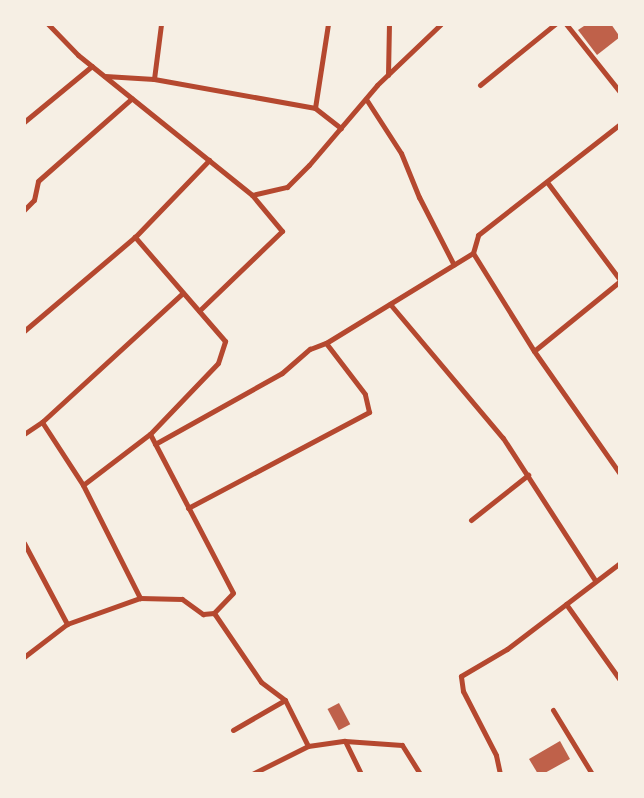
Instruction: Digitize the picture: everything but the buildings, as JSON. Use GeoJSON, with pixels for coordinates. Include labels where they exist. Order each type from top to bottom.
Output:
{"type":"FeatureCollection","features":[{"type":"Feature","properties":{"kind":"street"},"geometry":{"type":"LineString","coordinates":[[48,24],[92,66],[252,195],[282,231],[199,311]]}},
{"type":"Feature","properties":{"kind":"street"},"geometry":{"type":"LineString","coordinates":[[154,79],[161,24]]}},
{"type":"Feature","properties":{"kind":"street"},"geometry":{"type":"LineString","coordinates":[[315,108],[328,24]]}},
{"type":"Feature","properties":{"kind":"street"},"geometry":{"type":"LineString","coordinates":[[388,75],[389,24]]}},
{"type":"Feature","properties":{"kind":"street"},"geometry":{"type":"LineString","coordinates":[[252,195],[287,188],[388,75],[441,24]]}},
{"type":"Feature","properties":{"kind":"street"},"geometry":{"type":"LineString","coordinates":[[480,85],[555,24]]}},
{"type":"Feature","properties":{"kind":"street"},"geometry":{"type":"LineString","coordinates":[[568,25],[619,89]]}},
{"type":"Feature","properties":{"kind":"street"},"geometry":{"type":"LineString","coordinates":[[24,122],[92,66]]}},
{"type":"Feature","properties":{"kind":"street"},"geometry":{"type":"LineString","coordinates":[[104,76],[154,79],[315,108],[341,128]]}},
{"type":"Feature","properties":{"kind":"street"},"geometry":{"type":"LineString","coordinates":[[24,210],[34,200],[38,181],[132,98]]}},
{"type":"Feature","properties":{"kind":"street"},"geometry":{"type":"LineString","coordinates":[[366,99],[401,153],[419,197],[454,265]]}},
{"type":"Feature","properties":{"kind":"street"},"geometry":{"type":"LineString","coordinates":[[155,444],[282,374],[310,349],[326,343],[473,253],[478,235],[620,124]]}},
{"type":"Feature","properties":{"kind":"street"},"geometry":{"type":"LineString","coordinates":[[24,331],[135,237],[209,160]]}},
{"type":"Feature","properties":{"kind":"street"},"geometry":{"type":"LineString","coordinates":[[534,351],[620,281],[547,182]]}},
{"type":"Feature","properties":{"kind":"street"},"geometry":{"type":"LineString","coordinates":[[83,485],[150,434],[218,363],[225,341],[135,237]]}},
{"type":"Feature","properties":{"kind":"street"},"geometry":{"type":"LineString","coordinates":[[473,253],[534,351],[620,474]]}},
{"type":"Feature","properties":{"kind":"street"},"geometry":{"type":"LineString","coordinates":[[24,434],[42,422],[183,293]]}},
{"type":"Feature","properties":{"kind":"street"},"geometry":{"type":"LineString","coordinates":[[390,304],[503,438],[595,580]]}},
{"type":"Feature","properties":{"kind":"street"},"geometry":{"type":"LineString","coordinates":[[24,320],[30,326]]}},
{"type":"Feature","properties":{"kind":"street"},"geometry":{"type":"LineString","coordinates":[[188,508],[369,412],[365,394],[326,343]]}},
{"type":"Feature","properties":{"kind":"street"},"geometry":{"type":"LineString","coordinates":[[42,422],[83,485],[140,598]]}},
{"type":"Feature","properties":{"kind":"street"},"geometry":{"type":"LineString","coordinates":[[24,657],[67,624],[140,598],[182,598],[203,614],[214,613],[233,593],[150,434]]}},
{"type":"Feature","properties":{"kind":"street"},"geometry":{"type":"LineString","coordinates":[[471,520],[528,475]]}},
{"type":"Feature","properties":{"kind":"street"},"geometry":{"type":"LineString","coordinates":[[24,543],[67,624]]}},
{"type":"Feature","properties":{"kind":"street"},"geometry":{"type":"LineString","coordinates":[[500,774],[496,755],[463,691],[461,676],[507,649],[620,563]]}},
{"type":"Feature","properties":{"kind":"street"},"geometry":{"type":"LineString","coordinates":[[566,604],[620,680]]}},
{"type":"Feature","properties":{"kind":"street"},"geometry":{"type":"LineString","coordinates":[[214,613],[261,682],[285,700],[308,746]]}},
{"type":"Feature","properties":{"kind":"street"},"geometry":{"type":"LineString","coordinates":[[233,730],[285,700]]}},
{"type":"Feature","properties":{"kind":"street"},"geometry":{"type":"LineString","coordinates":[[553,710],[592,774]]}},
{"type":"Feature","properties":{"kind":"street"},"geometry":{"type":"LineString","coordinates":[[345,741],[361,774]]}},
{"type":"Feature","properties":{"kind":"street"},"geometry":{"type":"LineString","coordinates":[[252,774],[308,746],[345,741],[402,745],[420,774]]}}]}
